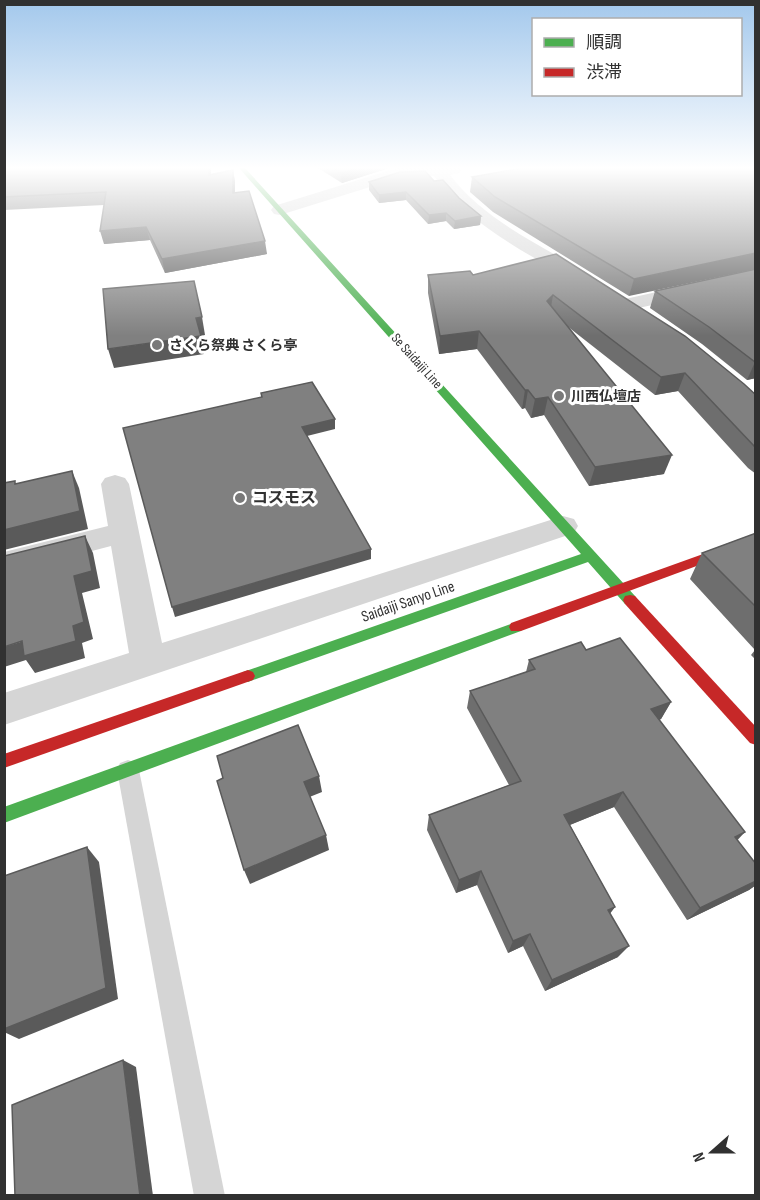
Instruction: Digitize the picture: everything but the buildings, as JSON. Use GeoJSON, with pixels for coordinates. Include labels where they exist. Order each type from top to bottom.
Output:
{"type":"FeatureCollection","features":[{"type":"Feature","properties":{"kind":"main road","name":"Se Saidaiji Line"},"geometry":{"type":"LineString","coordinates":[[293,224],[590,556]]}},
{"type":"Feature","properties":{"kind":"main road"},"geometry":{"type":"LineString","coordinates":[[4,815],[756,539]]}},
{"type":"Feature","properties":{"kind":"main road"},"geometry":{"type":"LineString","coordinates":[[590,556],[756,738]]}},
{"type":"Feature","properties":{"kind":"main road","name":"Saidaiji Sanyo Line"},"geometry":{"type":"LineString","coordinates":[[4,761],[590,556]]}},
{"type":"Feature","properties":{"kind":"street"},"geometry":{"type":"LineString","coordinates":[[496,224],[645,318]]}},
{"type":"Feature","properties":{"kind":"street"},"geometry":{"type":"LineString","coordinates":[[613,298],[756,276]]}},
{"type":"Feature","properties":{"kind":"street"},"geometry":{"type":"LineString","coordinates":[[115,484],[148,662]]}},
{"type":"Feature","properties":{"kind":"street"},"geometry":{"type":"LineString","coordinates":[[4,709],[563,526]]}},
{"type":"Feature","properties":{"kind":"street"},"geometry":{"type":"LineString","coordinates":[[4,563],[124,532]]}},
{"type":"Feature","properties":{"kind":"lane"},"geometry":{"type":"LineString","coordinates":[[128,770],[210,1196]]}},
{"type":"Feature","properties":{"kind":"traffic: fast"},"geometry":{"type":"LineString","coordinates":[[292,224],[590,556]]}},
{"type":"Feature","properties":{"kind":"traffic: fast"},"geometry":{"type":"LineString","coordinates":[[248,676],[590,556],[630,600]]}},
{"type":"Feature","properties":{"kind":"traffic: fast"},"geometry":{"type":"LineString","coordinates":[[4,815],[516,627]]}},
{"type":"Feature","properties":{"kind":"traffic: jam"},"geometry":{"type":"LineString","coordinates":[[516,627],[756,539]]}},
{"type":"Feature","properties":{"kind":"traffic: jam"},"geometry":{"type":"LineString","coordinates":[[630,600],[756,738]]}},
{"type":"Feature","properties":{"kind":"traffic: jam"},"geometry":{"type":"LineString","coordinates":[[4,761],[248,676]]}},
{"type":"Feature","properties":{"kind":"place","name":"さくら祭典 さくら亭"},"geometry":{"type":"Point","coordinates":[157,345]}},
{"type":"Feature","properties":{"kind":"place","name":"川西仏壇店"},"geometry":{"type":"Point","coordinates":[559,396]}},
{"type":"Feature","properties":{"kind":"place","name":"コスモス"},"geometry":{"type":"Point","coordinates":[240,498]}}]}
